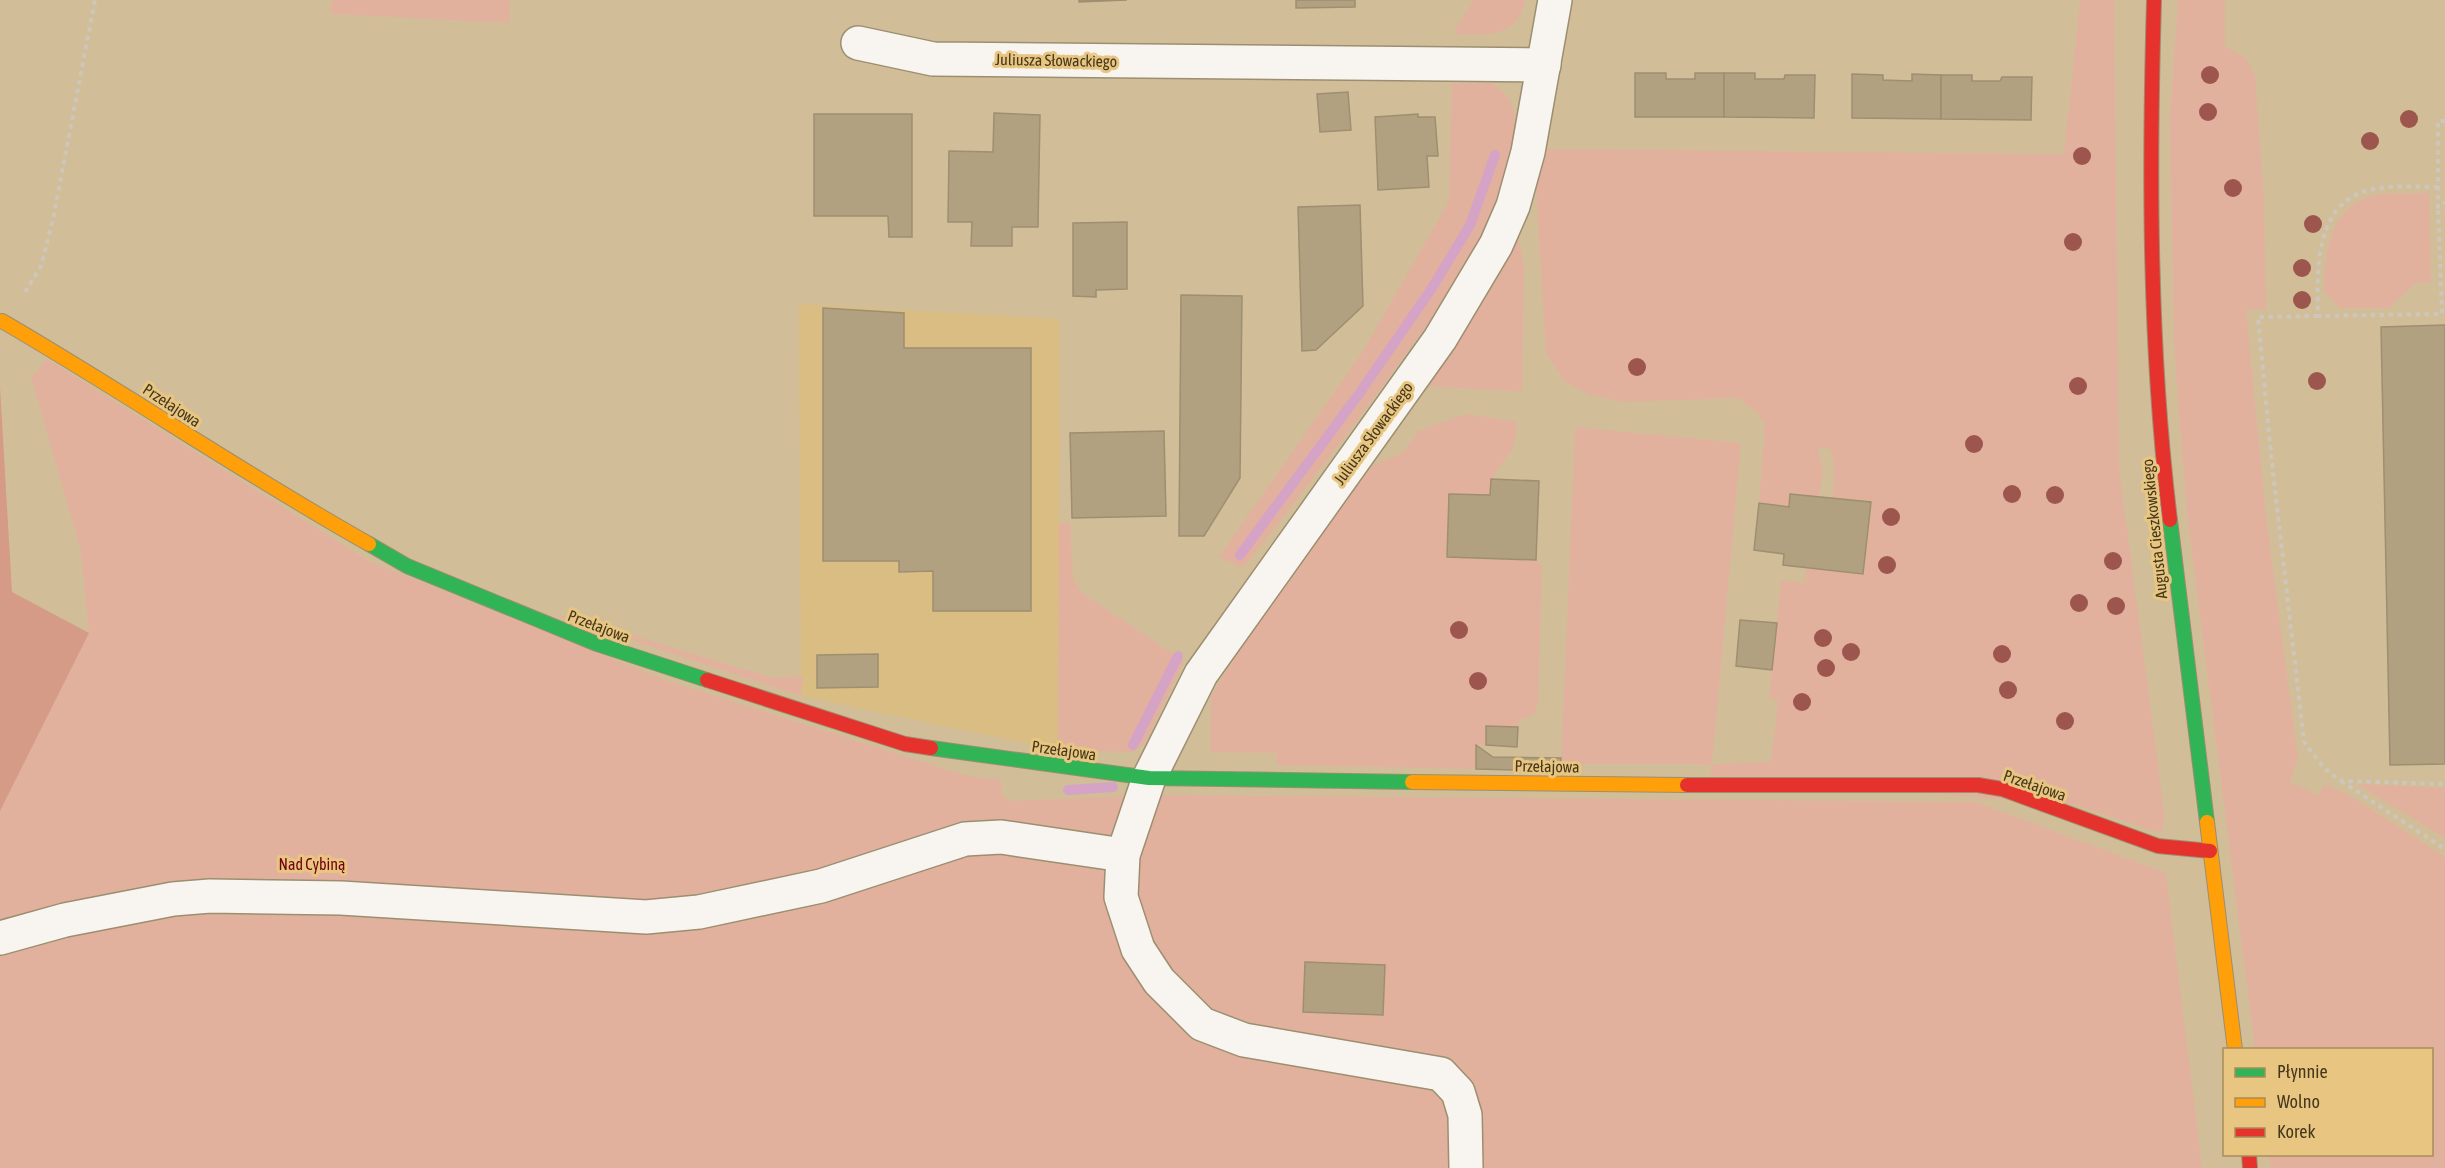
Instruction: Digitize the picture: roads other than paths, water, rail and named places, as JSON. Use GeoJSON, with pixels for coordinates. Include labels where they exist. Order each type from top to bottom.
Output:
{"type":"FeatureCollection","features":[{"type":"Feature","properties":{"kind":"street","name":"Juliusza Słowackiego"},"geometry":{"type":"LineString","coordinates":[[1466,1168],[1465,1115],[1458,1092],[1441,1074],[1244,1040],[1202,1024],[1159,981],[1138,949],[1121,897],[1123,855],[1149,778],[1201,674],[1440,339],[1481,273],[1508,218],[1521,178],[1556,0]]}},
{"type":"Feature","properties":{"kind":"street","name":"Augusta Cieszkowskiego"},"geometry":{"type":"LineString","coordinates":[[2155,1],[2151,109],[2153,289],[2158,404],[2171,544],[2235,1048]]}},
{"type":"Feature","properties":{"kind":"street","name":"Juliusza Słowackiego"},"geometry":{"type":"LineString","coordinates":[[858,44],[933,59],[1544,65]]}},
{"type":"Feature","properties":{"kind":"street","name":"Przełajowa"},"geometry":{"type":"LineString","coordinates":[[2,321],[91,373],[285,497],[407,566],[597,644],[906,744],[1149,778],[1693,785],[1978,785],[2002,789],[2152,844],[2210,851]]}},
{"type":"Feature","properties":{"kind":"street"},"geometry":{"type":"LineString","coordinates":[[0,938],[65,920],[172,899],[210,896],[341,898],[646,917],[699,912],[821,886],[965,839],[1001,837],[1123,855]]}},
{"type":"Feature","properties":{"kind":"waterway"},"geometry":{"type":"LineString","coordinates":[[1240,555],[1361,391],[1432,288],[1470,225],[1495,155]]}},
{"type":"Feature","properties":{"kind":"waterway"},"geometry":{"type":"LineString","coordinates":[[1133,745],[1178,656]]}},
{"type":"Feature","properties":{"kind":"waterway"},"geometry":{"type":"LineString","coordinates":[[1068,790],[1113,787]]}},
{"type":"Feature","properties":{"kind":"park label","name":"Nad Cybiną"},"geometry":{"type":"Point","coordinates":[312,864]}}]}
